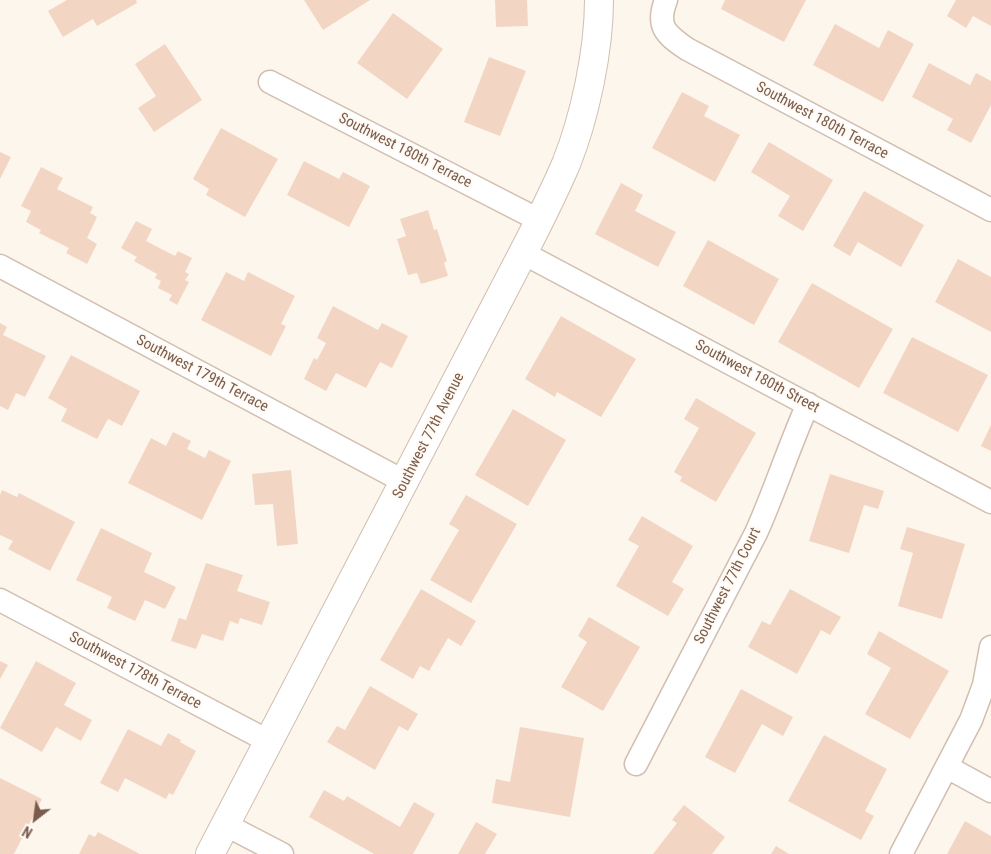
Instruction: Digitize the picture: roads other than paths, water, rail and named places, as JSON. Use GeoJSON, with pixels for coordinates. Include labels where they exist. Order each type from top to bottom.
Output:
{"type":"FeatureCollection","features":[{"type":"Feature","properties":{"kind":"street","name":"Southwest 77th Avenue"},"geometry":{"type":"LineString","coordinates":[[210,854],[405,482],[523,253],[566,164],[582,114],[592,60],[598,0]]}},
{"type":"Feature","properties":{"kind":"street","name":"Southwest 180th Terrace"},"geometry":{"type":"LineString","coordinates":[[664,11],[664,29],[686,49],[991,210]]}},
{"type":"Feature","properties":{"kind":"street","name":"Southwest 180th Terrace"},"geometry":{"type":"LineString","coordinates":[[270,82],[539,220]]}},
{"type":"Feature","properties":{"kind":"street","name":"Southwest 180th Street"},"geometry":{"type":"LineString","coordinates":[[523,253],[991,502]]}},
{"type":"Feature","properties":{"kind":"street","name":"Southwest 179th Terrace"},"geometry":{"type":"LineString","coordinates":[[0,266],[405,482]]}},
{"type":"Feature","properties":{"kind":"street","name":"Southwest 77th Court"},"geometry":{"type":"LineString","coordinates":[[636,764],[756,533],[808,404]]}},
{"type":"Feature","properties":{"kind":"street","name":"Southwest 178th Terrace"},"geometry":{"type":"LineString","coordinates":[[0,600],[270,742]]}},
{"type":"Feature","properties":{"kind":"street"},"geometry":{"type":"LineString","coordinates":[[901,854],[971,720],[984,685],[991,647]]}},
{"type":"Feature","properties":{"kind":"street"},"geometry":{"type":"LineString","coordinates":[[947,767],[991,791]]}},
{"type":"Feature","properties":{"kind":"street"},"geometry":{"type":"LineString","coordinates":[[226,825],[282,854]]}}]}
